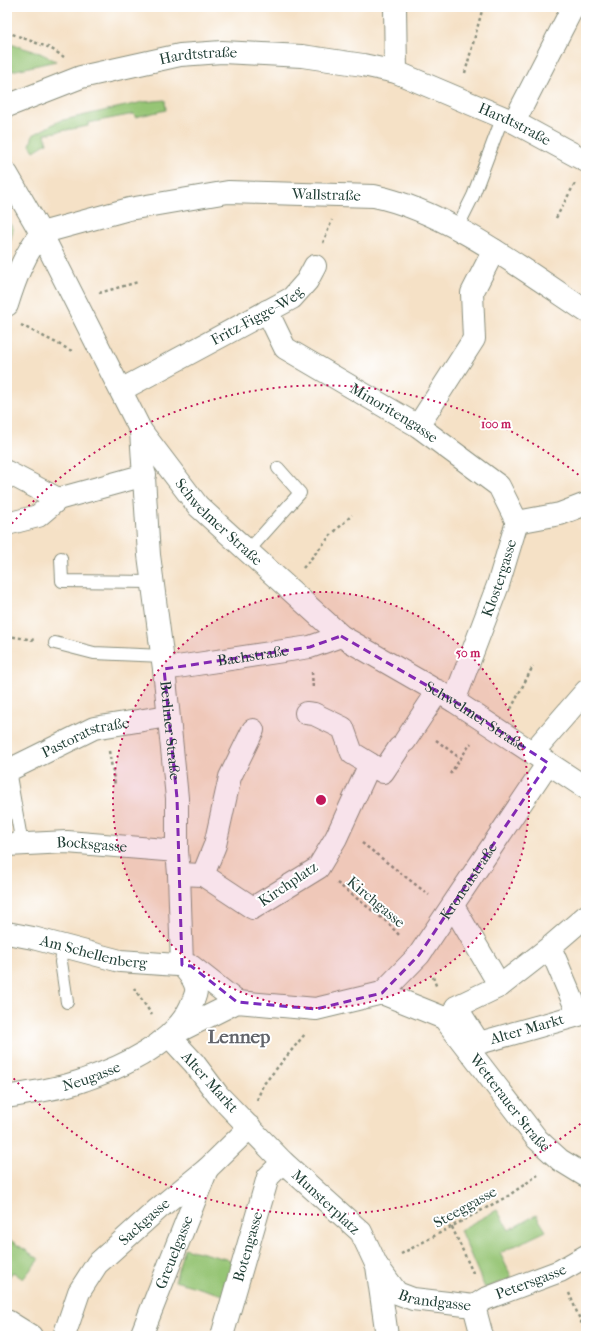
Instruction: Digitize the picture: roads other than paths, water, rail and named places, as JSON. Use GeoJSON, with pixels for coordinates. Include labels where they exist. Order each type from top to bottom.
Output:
{"type":"FeatureCollection","features":[{"type":"Feature","properties":{"kind":"street"},"geometry":{"type":"LineString","coordinates":[[395,7],[396,72]]}},
{"type":"Feature","properties":{"kind":"street"},"geometry":{"type":"LineString","coordinates":[[509,119],[572,7]]}},
{"type":"Feature","properties":{"kind":"street","name":"Hardtstraße"},"geometry":{"type":"LineString","coordinates":[[7,106],[81,77],[180,55],[222,52],[302,56],[363,65],[396,72],[509,119],[582,169]]}},
{"type":"Feature","properties":{"kind":"street","name":"Schwelmer Straße"},"geometry":{"type":"LineString","coordinates":[[7,174],[41,233],[141,431],[198,506],[341,636],[446,696],[541,758],[585,784]]}},
{"type":"Feature","properties":{"kind":"street","name":"Wallstraße"},"geometry":{"type":"LineString","coordinates":[[41,233],[129,209],[228,192],[374,196],[393,200],[450,225],[494,250],[586,311]]}},
{"type":"Feature","properties":{"kind":"street"},"geometry":{"type":"LineString","coordinates":[[7,305],[15,280],[29,248],[41,233]]}},
{"type":"Feature","properties":{"kind":"street"},"geometry":{"type":"LineString","coordinates":[[418,426],[474,339],[472,293],[494,250]]}},
{"type":"Feature","properties":{"kind":"street","name":"Fritz-Figge-Weg"},"geometry":{"type":"LineString","coordinates":[[121,390],[292,298],[307,281],[315,266]]}},
{"type":"Feature","properties":{"kind":"street","name":"Minoritengasse"},"geometry":{"type":"LineString","coordinates":[[267,311],[285,348],[418,426],[499,486],[517,522]]}},
{"type":"Feature","properties":{"kind":"street","name":"Berliner Straße"},"geometry":{"type":"LineString","coordinates":[[141,431],[149,555],[164,662],[177,798],[177,851],[180,874],[182,965]]}},
{"type":"Feature","properties":{"kind":"street"},"geometry":{"type":"LineString","coordinates":[[7,472],[58,499]]}},
{"type":"Feature","properties":{"kind":"street"},"geometry":{"type":"LineString","coordinates":[[7,524],[38,516],[58,499],[144,475]]}},
{"type":"Feature","properties":{"kind":"street","name":"Klostergasse"},"geometry":{"type":"LineString","coordinates":[[446,696],[498,585],[517,522],[560,514],[586,504]]}},
{"type":"Feature","properties":{"kind":"street","name":"Bachstraße"},"geometry":{"type":"LineString","coordinates":[[164,662],[310,647],[341,636]]}},
{"type":"Feature","properties":{"kind":"street","name":"Kronenstraße"},"geometry":{"type":"LineString","coordinates":[[382,993],[419,955],[452,909],[541,758],[586,691]]}},
{"type":"Feature","properties":{"kind":"street"},"geometry":{"type":"LineString","coordinates":[[310,714],[343,728],[352,753],[383,772],[407,738],[446,696]]}},
{"type":"Feature","properties":{"kind":"street","name":"Pastoratstraße"},"geometry":{"type":"LineString","coordinates":[[8,771],[94,728],[168,716]]}},
{"type":"Feature","properties":{"kind":"street"},"geometry":{"type":"LineString","coordinates":[[203,876],[215,845],[230,777],[253,730]]}},
{"type":"Feature","properties":{"kind":"street","name":"Kirchplatz"},"geometry":{"type":"LineString","coordinates":[[180,874],[203,876],[254,908],[318,868],[342,827],[370,764]]}},
{"type":"Feature","properties":{"kind":"street","name":"Bocksgasse"},"geometry":{"type":"LineString","coordinates":[[13,844],[74,842],[177,851]]}},
{"type":"Feature","properties":{"kind":"street"},"geometry":{"type":"LineString","coordinates":[[452,909],[500,986]]}},
{"type":"Feature","properties":{"kind":"street"},"geometry":{"type":"LineString","coordinates":[[550,947],[586,916]]}},
{"type":"Feature","properties":{"kind":"street","name":"Am Schellenberg"},"geometry":{"type":"LineString","coordinates":[[7,933],[64,945],[120,961],[182,965]]}},
{"type":"Feature","properties":{"kind":"street","name":"Alter Markt"},"geometry":{"type":"LineString","coordinates":[[550,947],[582,1014],[478,1043],[455,1026],[456,1007],[500,986],[550,947]]}},
{"type":"Feature","properties":{"kind":"street"},"geometry":{"type":"LineString","coordinates":[[182,965],[191,966],[237,1002],[316,1010],[382,993],[455,1026]]}},
{"type":"Feature","properties":{"kind":"street"},"geometry":{"type":"LineString","coordinates":[[169,1036],[182,1022],[195,997],[196,989],[192,979],[182,965]]}},
{"type":"Feature","properties":{"kind":"street","name":"Alter Markt"},"geometry":{"type":"LineString","coordinates":[[237,1002],[169,1036],[194,1063],[218,1095],[250,1127]]}},
{"type":"Feature","properties":{"kind":"street","name":"Wetterauer Straße"},"geometry":{"type":"LineString","coordinates":[[455,1026],[537,1139],[560,1160],[586,1176]]}},
{"type":"Feature","properties":{"kind":"street","name":"Neugasse"},"geometry":{"type":"LineString","coordinates":[[7,1097],[84,1080],[136,1057],[169,1036]]}},
{"type":"Feature","properties":{"kind":"street","name":"Munsterplatz"},"geometry":{"type":"LineString","coordinates":[[250,1127],[282,1162],[361,1232],[377,1266],[387,1336]]}},
{"type":"Feature","properties":{"kind":"street","name":"Sackgasse"},"geometry":{"type":"LineString","coordinates":[[64,1336],[79,1292],[97,1264],[158,1209],[207,1169],[250,1127]]}},
{"type":"Feature","properties":{"kind":"street","name":"Botengasse"},"geometry":{"type":"LineString","coordinates":[[222,1336],[268,1177],[282,1162]]}},
{"type":"Feature","properties":{"kind":"street","name":"Greuelgasse"},"geometry":{"type":"LineString","coordinates":[[141,1336],[207,1169]]}},
{"type":"Feature","properties":{"kind":"street","name":"Petersgasse"},"geometry":{"type":"LineString","coordinates":[[480,1303],[560,1271],[586,1256]]}},
{"type":"Feature","properties":{"kind":"street","name":"Brandgasse"},"geometry":{"type":"LineString","coordinates":[[377,1266],[397,1293],[413,1299],[480,1303],[482,1336]]}},
{"type":"Feature","properties":{"kind":"street"},"geometry":{"type":"LineString","coordinates":[[7,1321],[31,1336]]}},
{"type":"Feature","properties":{"kind":"lane"},"geometry":{"type":"LineString","coordinates":[[461,220],[509,119]]}},
{"type":"Feature","properties":{"kind":"lane"},"geometry":{"type":"LineString","coordinates":[[248,551],[300,493],[278,468]]}},
{"type":"Feature","properties":{"kind":"lane"},"geometry":{"type":"LineString","coordinates":[[61,558],[62,581],[153,582]]}},
{"type":"Feature","properties":{"kind":"lane"},"geometry":{"type":"LineString","coordinates":[[55,643],[94,653],[164,662]]}},
{"type":"Feature","properties":{"kind":"lane"},"geometry":{"type":"LineString","coordinates":[[8,771],[20,833],[13,844]]}},
{"type":"Feature","properties":{"kind":"lane"},"geometry":{"type":"LineString","coordinates":[[64,945],[61,962],[67,1002]]}},
{"type":"Feature","properties":{"kind":"district","name":"Lennep"},"geometry":{"type":"Point","coordinates":[239,1037]}}]}
